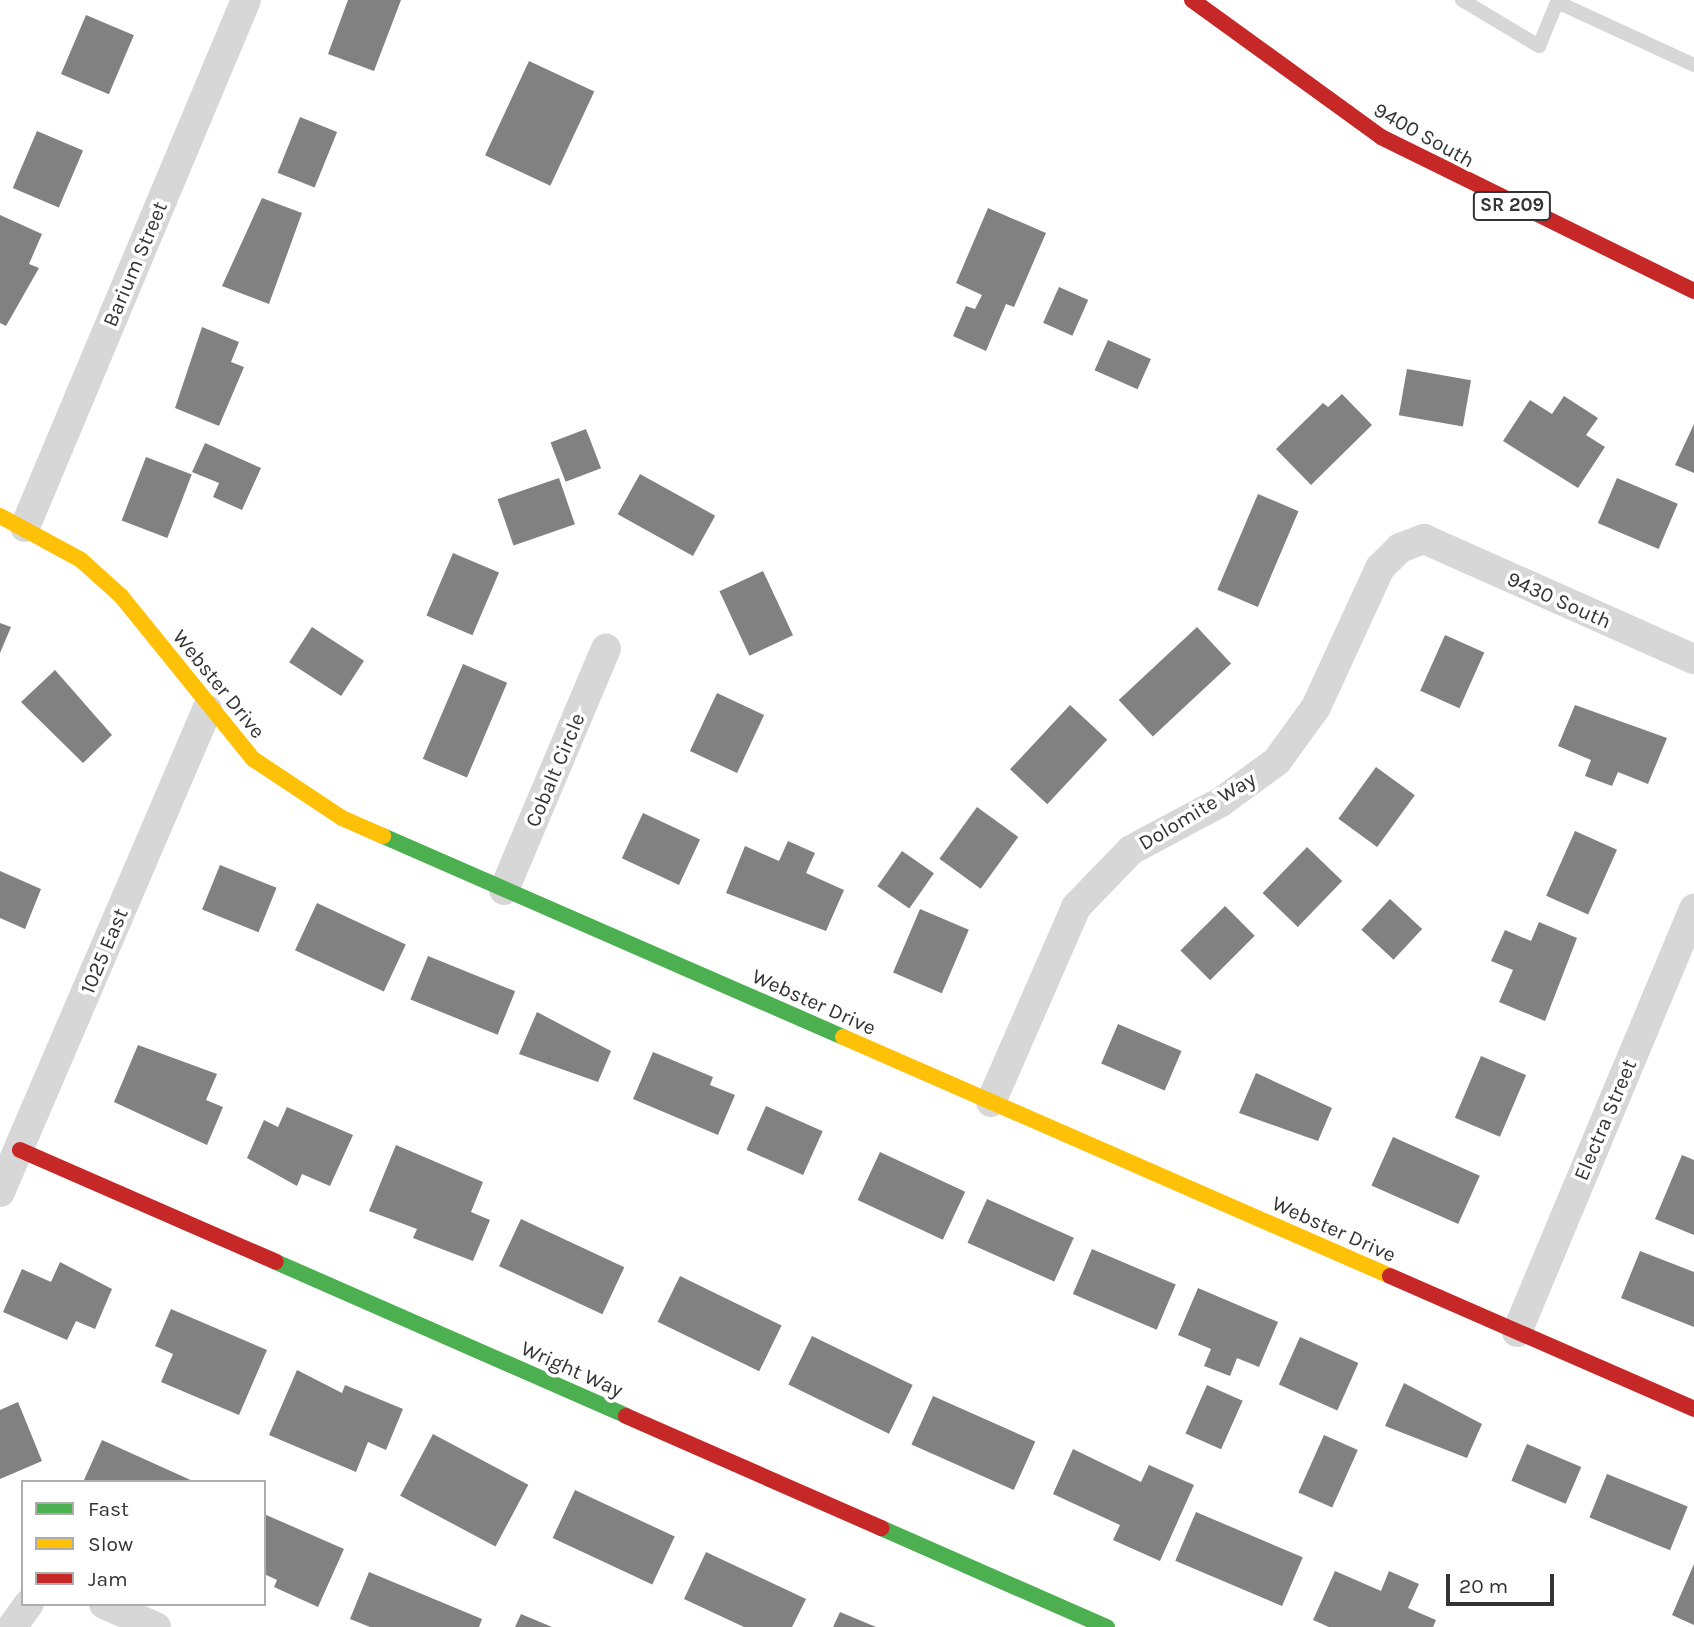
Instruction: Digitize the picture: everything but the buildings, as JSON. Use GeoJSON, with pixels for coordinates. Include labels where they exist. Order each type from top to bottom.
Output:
{"type":"FeatureCollection","features":[{"type":"Feature","properties":{"kind":"street","name":"Barium Street"},"geometry":{"type":"LineString","coordinates":[[12,522],[246,0]]}},
{"type":"Feature","properties":{"kind":"street","name":"9400 South"},"geometry":{"type":"LineString","coordinates":[[1192,0],[1381,137],[1694,291]]}},
{"type":"Feature","properties":{"kind":"street","name":"Webster Drive"},"geometry":{"type":"LineString","coordinates":[[12,522],[81,560],[121,596],[207,710],[291,790],[504,890],[1694,1409]]}},
{"type":"Feature","properties":{"kind":"street","name":"9430 South"},"geometry":{"type":"LineString","coordinates":[[1424,539],[1694,659]]}},
{"type":"Feature","properties":{"kind":"street","name":"Dolomite Way"},"geometry":{"type":"LineString","coordinates":[[991,1102],[1076,907],[1131,850],[1221,802],[1277,761],[1316,707],[1380,568],[1399,548],[1424,539]]}},
{"type":"Feature","properties":{"kind":"street","name":"Cobalt Circle"},"geometry":{"type":"LineString","coordinates":[[504,890],[606,649]]}},
{"type":"Feature","properties":{"kind":"street","name":"1025 East"},"geometry":{"type":"LineString","coordinates":[[0,1192],[207,710]]}},
{"type":"Feature","properties":{"kind":"street","name":"Electra Street"},"geometry":{"type":"LineString","coordinates":[[1517,1332],[1694,908]]}},
{"type":"Feature","properties":{"kind":"street","name":"Wright Way"},"geometry":{"type":"LineString","coordinates":[[20,1150],[1107,1627]]}},
{"type":"Feature","properties":{"kind":"street"},"geometry":{"type":"LineString","coordinates":[[12,1627],[28,1606]]}},
{"type":"Feature","properties":{"kind":"street"},"geometry":{"type":"LineString","coordinates":[[109,1606],[156,1627]]}},
{"type":"Feature","properties":{"kind":"lane"},"geometry":{"type":"LineString","coordinates":[[1462,0],[1539,46],[1558,1],[1694,65]]}},
{"type":"Feature","properties":{"kind":"traffic: fast"},"geometry":{"type":"LineString","coordinates":[[383,836],[843,1037]]}},
{"type":"Feature","properties":{"kind":"traffic: fast"},"geometry":{"type":"LineString","coordinates":[[276,1262],[626,1416]]}},
{"type":"Feature","properties":{"kind":"traffic: fast"},"geometry":{"type":"LineString","coordinates":[[881,1528],[1107,1627]]}},
{"type":"Feature","properties":{"kind":"traffic: slow"},"geometry":{"type":"LineString","coordinates":[[0,516],[81,560],[121,596],[253,759],[342,818],[383,836]]}},
{"type":"Feature","properties":{"kind":"traffic: slow"},"geometry":{"type":"LineString","coordinates":[[843,1037],[1390,1276]]}},
{"type":"Feature","properties":{"kind":"traffic: jam"},"geometry":{"type":"LineString","coordinates":[[1192,0],[1381,137],[1694,291]]}},
{"type":"Feature","properties":{"kind":"traffic: jam"},"geometry":{"type":"LineString","coordinates":[[20,1150],[276,1262]]}},
{"type":"Feature","properties":{"kind":"traffic: jam"},"geometry":{"type":"LineString","coordinates":[[1390,1276],[1694,1409]]}},
{"type":"Feature","properties":{"kind":"traffic: jam"},"geometry":{"type":"LineString","coordinates":[[626,1416],[881,1528]]}}]}
